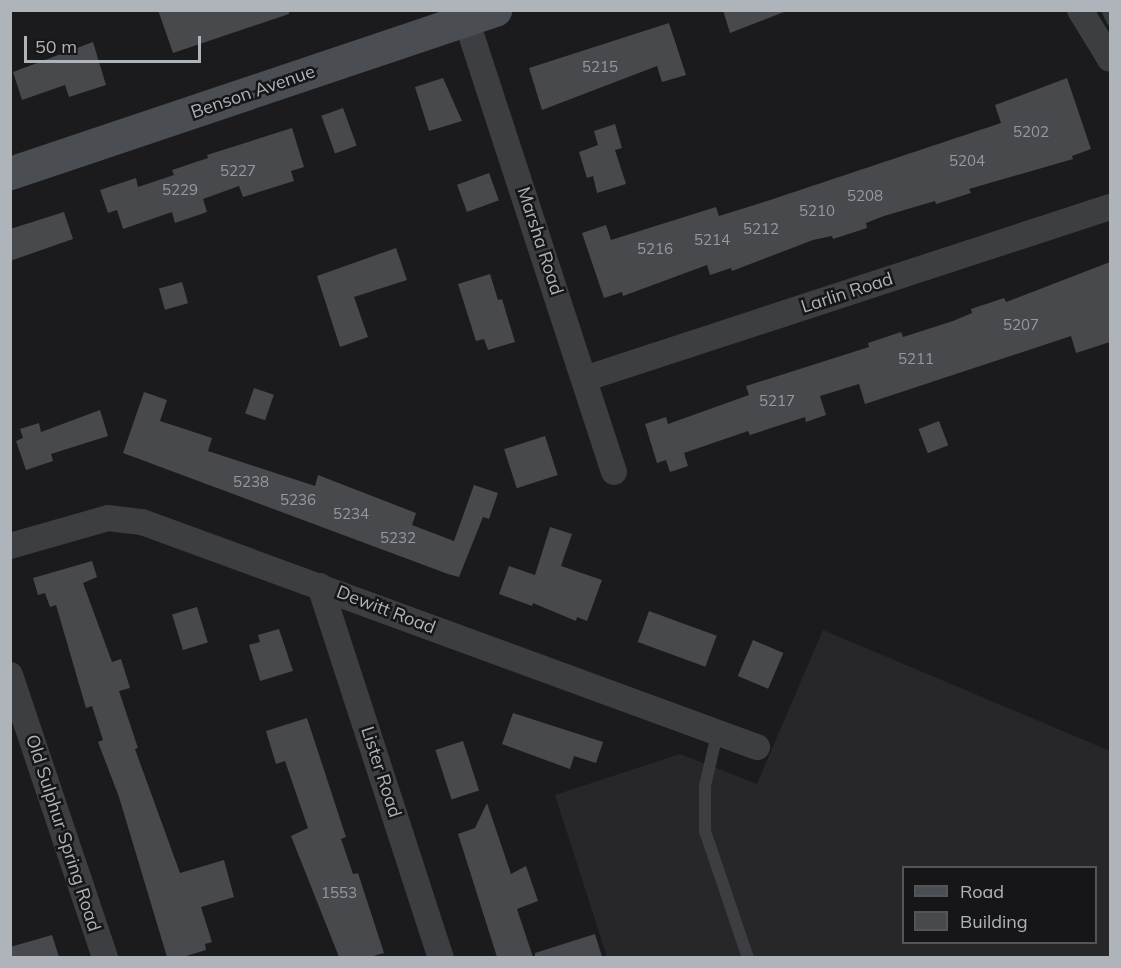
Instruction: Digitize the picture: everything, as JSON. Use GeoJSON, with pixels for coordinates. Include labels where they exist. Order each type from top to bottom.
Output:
{"type":"FeatureCollection","features":[{"type":"Feature","properties":{"kind":"street"},"geometry":{"type":"LineString","coordinates":[[1080,10],[1110,59]]}},
{"type":"Feature","properties":{"kind":"street","name":"Benson Avenue"},"geometry":{"type":"LineString","coordinates":[[10,173],[475,14]]}},
{"type":"Feature","properties":{"kind":"street","name":"Marsha Road"},"geometry":{"type":"LineString","coordinates":[[475,14],[614,472]]}},
{"type":"Feature","properties":{"kind":"street","name":"Larlin Road"},"geometry":{"type":"LineString","coordinates":[[584,379],[1110,207]]}},
{"type":"Feature","properties":{"kind":"street","name":"Dewitt Road"},"geometry":{"type":"LineString","coordinates":[[10,546],[88,523],[126,518],[320,586],[757,747]]}},
{"type":"Feature","properties":{"kind":"street","name":"Lister Road"},"geometry":{"type":"LineString","coordinates":[[320,586],[441,957]]}},
{"type":"Feature","properties":{"kind":"street","name":"Old Sulphur Spring Road"},"geometry":{"type":"LineString","coordinates":[[10,675],[105,957]]}},
{"type":"Feature","properties":{"kind":"lane"},"geometry":{"type":"LineString","coordinates":[[717,734],[705,786],[705,831],[748,957]]}},
{"type":"Feature","properties":{"kind":"shaded area"},"geometry":{"type":"Polygon","coordinates":[[[823,630],[1110,751],[1110,957],[607,957],[555,795],[680,754],[757,784],[823,630]]]}},
{"type":"Feature","properties":{"kind":"building"},"geometry":{"type":"Polygon","coordinates":[[[158,10],[289,10],[289,14],[173,53],[158,10]]]}},
{"type":"Feature","properties":{"kind":"building"},"geometry":{"type":"Polygon","coordinates":[[[723,10],[783,10],[784,12],[730,33],[723,10]]]}},
{"type":"Feature","properties":{"kind":"building"},"geometry":{"type":"Polygon","coordinates":[[[669,23],[686,75],[662,82],[657,66],[542,110],[529,68],[669,23]]]}},
{"type":"Feature","properties":{"kind":"building"},"geometry":{"type":"Polygon","coordinates":[[[93,42],[106,85],[69,97],[65,85],[22,100],[13,72],[93,42]]]}},
{"type":"Feature","properties":{"kind":"building"},"geometry":{"type":"Polygon","coordinates":[[[443,78],[462,121],[429,131],[415,87],[443,78]]]}},
{"type":"Feature","properties":{"kind":"building"},"geometry":{"type":"Polygon","coordinates":[[[1067,78],[1091,149],[1072,156],[1073,159],[969,189],[971,193],[936,204],[935,201],[884,216],[866,223],[867,228],[833,239],[832,236],[813,240],[732,271],[731,268],[710,275],[707,265],[623,296],[622,292],[604,298],[582,233],[606,225],[611,240],[716,207],[719,216],[767,201],[1001,123],[995,105],[1067,78]]]}},
{"type":"Feature","properties":{"kind":"building"},"geometry":{"type":"Polygon","coordinates":[[[343,108],[357,146],[335,153],[321,116],[343,108]]]}},
{"type":"Feature","properties":{"kind":"building"},"geometry":{"type":"Polygon","coordinates":[[[615,124],[622,148],[615,150],[626,184],[597,193],[593,176],[587,178],[579,152],[598,145],[594,131],[615,124]]]}},
{"type":"Feature","properties":{"kind":"building"},"geometry":{"type":"Polygon","coordinates":[[[292,128],[304,167],[291,171],[294,181],[243,197],[239,186],[203,199],[207,212],[175,223],[172,212],[123,229],[117,210],[108,213],[100,190],[136,178],[138,187],[174,175],[172,170],[208,158],[207,155],[292,128]]]}},
{"type":"Feature","properties":{"kind":"building"},"geometry":{"type":"Polygon","coordinates":[[[489,173],[499,200],[467,212],[457,185],[489,173]]]}},
{"type":"Feature","properties":{"kind":"building"},"geometry":{"type":"Polygon","coordinates":[[[64,212],[73,239],[10,261],[10,229],[64,212]]]}},
{"type":"Feature","properties":{"kind":"building"},"geometry":{"type":"Polygon","coordinates":[[[396,248],[407,280],[354,297],[368,337],[340,347],[317,276],[396,248]]]}},
{"type":"Feature","properties":{"kind":"building"},"geometry":{"type":"Polygon","coordinates":[[[1110,262],[1110,342],[1076,353],[1071,336],[865,404],[859,384],[820,396],[826,415],[806,422],[805,417],[750,435],[748,431],[684,453],[688,466],[670,472],[666,460],[657,463],[645,424],[666,417],[668,424],[749,395],[746,386],[869,347],[868,343],[901,332],[903,337],[953,321],[972,313],[971,309],[1004,298],[1006,302],[1110,262]]]}},
{"type":"Feature","properties":{"kind":"building"},"geometry":{"type":"Polygon","coordinates":[[[490,274],[498,300],[502,299],[515,342],[488,350],[484,339],[476,341],[458,284],[490,274]]]}},
{"type":"Feature","properties":{"kind":"building"},"geometry":{"type":"Polygon","coordinates":[[[182,282],[188,303],[165,310],[159,289],[182,282]]]}},
{"type":"Feature","properties":{"kind":"building"},"geometry":{"type":"Polygon","coordinates":[[[254,388],[274,395],[265,420],[245,414],[254,388]]]}},
{"type":"Feature","properties":{"kind":"building"},"geometry":{"type":"Polygon","coordinates":[[[144,392],[167,400],[160,421],[212,438],[208,451],[315,486],[318,475],[416,513],[412,525],[454,541],[474,485],[498,493],[489,519],[483,517],[459,577],[448,574],[123,453],[144,392]]]}},
{"type":"Feature","properties":{"kind":"building"},"geometry":{"type":"Polygon","coordinates":[[[100,410],[108,436],[51,454],[53,461],[26,470],[16,441],[23,438],[20,429],[39,423],[41,432],[100,410]]]}},
{"type":"Feature","properties":{"kind":"building"},"geometry":{"type":"Polygon","coordinates":[[[939,421],[948,445],[928,453],[918,429],[939,421]]]}},
{"type":"Feature","properties":{"kind":"building"},"geometry":{"type":"Polygon","coordinates":[[[545,436],[558,475],[517,488],[504,449],[545,436]]]}},
{"type":"Feature","properties":{"kind":"building"},"geometry":{"type":"Polygon","coordinates":[[[550,527],[572,534],[561,566],[602,580],[587,621],[577,617],[576,621],[533,603],[532,606],[499,594],[509,566],[535,575],[550,527]]]}},
{"type":"Feature","properties":{"kind":"building"},"geometry":{"type":"Polygon","coordinates":[[[92,561],[97,577],[83,583],[112,662],[121,659],[130,688],[119,691],[138,748],[135,749],[180,873],[224,860],[234,897],[201,907],[212,942],[205,944],[206,950],[183,957],[167,957],[119,797],[98,742],[103,740],[92,706],[86,708],[56,605],[50,607],[45,593],[38,595],[33,578],[92,561]]]}},
{"type":"Feature","properties":{"kind":"building"},"geometry":{"type":"Polygon","coordinates":[[[197,607],[208,642],[183,650],[172,615],[197,607]]]}},
{"type":"Feature","properties":{"kind":"building"},"geometry":{"type":"Polygon","coordinates":[[[649,611],[717,636],[705,667],[638,642],[649,611]]]}},
{"type":"Feature","properties":{"kind":"building"},"geometry":{"type":"Polygon","coordinates":[[[279,629],[293,671],[260,681],[249,645],[260,642],[258,635],[279,629]]]}},
{"type":"Feature","properties":{"kind":"building"},"geometry":{"type":"Polygon","coordinates":[[[753,640],[783,653],[768,689],[738,676],[753,640]]]}},
{"type":"Feature","properties":{"kind":"building"},"geometry":{"type":"Polygon","coordinates":[[[513,713],[603,742],[596,763],[574,756],[570,769],[502,744],[513,713]]]}},
{"type":"Feature","properties":{"kind":"building"},"geometry":{"type":"Polygon","coordinates":[[[307,718],[346,837],[341,839],[353,874],[358,873],[384,953],[370,957],[339,957],[291,836],[308,828],[285,761],[276,764],[266,731],[307,718]]]}},
{"type":"Feature","properties":{"kind":"building"},"geometry":{"type":"Polygon","coordinates":[[[463,741],[479,790],[451,799],[435,750],[463,741]]]}},
{"type":"Feature","properties":{"kind":"building"},"geometry":{"type":"Polygon","coordinates":[[[487,803],[511,874],[526,866],[538,901],[517,909],[533,957],[497,957],[458,834],[475,828],[487,803]]]}},
{"type":"Feature","properties":{"kind":"building"},"geometry":{"type":"Polygon","coordinates":[[[595,934],[602,957],[535,957],[535,953],[595,934]]]}},
{"type":"Feature","properties":{"kind":"building"},"geometry":{"type":"Polygon","coordinates":[[[52,935],[59,957],[10,957],[10,947],[52,935]]]}},
{"type":"Feature","properties":{"kind":"waterway"},"geometry":{"type":"LineString","coordinates":[[1104,10],[1110,22]]}}]}
